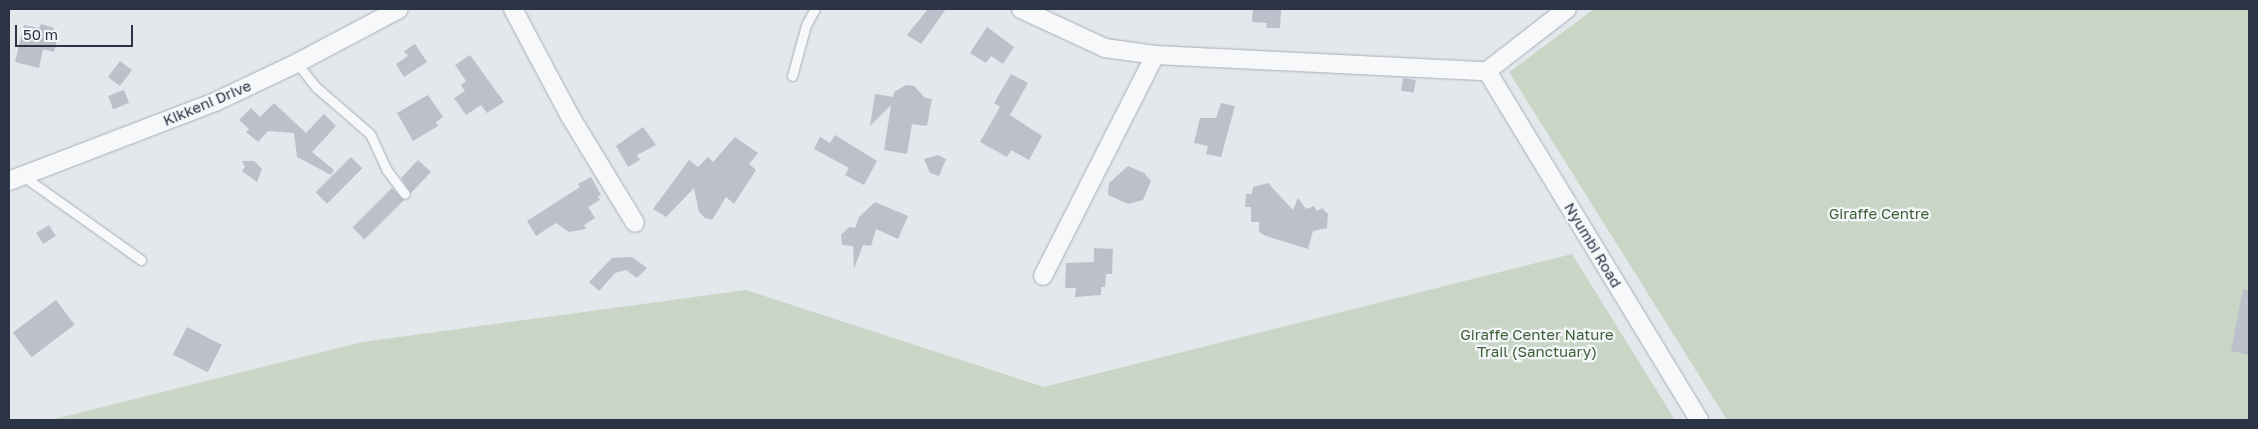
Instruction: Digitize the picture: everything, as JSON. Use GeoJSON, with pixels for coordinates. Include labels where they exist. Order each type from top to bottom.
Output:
{"type":"FeatureCollection","features":[{"type":"Feature","properties":{"kind":"street","name":"Kikkeni Drive"},"geometry":{"type":"LineString","coordinates":[[16,178],[217,100],[297,63],[399,9]]}},
{"type":"Feature","properties":{"kind":"street"},"geometry":{"type":"LineString","coordinates":[[513,9],[565,108],[635,223]]}},
{"type":"Feature","properties":{"kind":"street"},"geometry":{"type":"LineString","coordinates":[[1021,9],[1105,48],[1156,55],[1487,71],[1563,10]]}},
{"type":"Feature","properties":{"kind":"street"},"geometry":{"type":"LineString","coordinates":[[1043,276],[1156,55]]}},
{"type":"Feature","properties":{"kind":"street","name":"Nyumbi Road"},"geometry":{"type":"LineString","coordinates":[[1487,71],[1699,420]]}},
{"type":"Feature","properties":{"kind":"lane"},"geometry":{"type":"LineString","coordinates":[[792,76],[806,25],[815,9]]}},
{"type":"Feature","properties":{"kind":"lane"},"geometry":{"type":"LineString","coordinates":[[297,63],[316,86],[370,134],[386,169],[405,194]]}},
{"type":"Feature","properties":{"kind":"lane"},"geometry":{"type":"LineString","coordinates":[[16,178],[140,260]]}},
{"type":"Feature","properties":{"kind":"green space","name":"Giraffe Centre"},"geometry":{"type":"Polygon","coordinates":[[[1594,9],[2249,9],[2249,420],[1727,420],[1509,72],[1594,9]]]}},
{"type":"Feature","properties":{"kind":"green space","name":"Giraffe Center Nature Trail (Sanctuary)"},"geometry":{"type":"Polygon","coordinates":[[[1572,254],[1675,420],[51,420],[362,342],[746,290],[1044,387],[1572,254]]]}},
{"type":"Feature","properties":{"kind":"building"},"geometry":{"type":"Polygon","coordinates":[[[928,9],[946,9],[921,44],[907,35],[928,9]]]}},
{"type":"Feature","properties":{"kind":"building"},"geometry":{"type":"Polygon","coordinates":[[[1253,9],[1281,10],[1280,28],[1266,28],[1267,23],[1252,22],[1253,9]]]}},
{"type":"Feature","properties":{"kind":"building"},"geometry":{"type":"Polygon","coordinates":[[[41,24],[54,28],[52,35],[58,37],[54,52],[43,49],[39,68],[15,62],[24,25],[39,28],[41,24]]]}},
{"type":"Feature","properties":{"kind":"building"},"geometry":{"type":"Polygon","coordinates":[[[987,27],[1014,47],[1003,64],[991,56],[986,63],[970,53],[987,27]]]}},
{"type":"Feature","properties":{"kind":"building"},"geometry":{"type":"Polygon","coordinates":[[[415,44],[427,62],[404,77],[396,64],[408,56],[404,51],[415,44]]]}},
{"type":"Feature","properties":{"kind":"building"},"geometry":{"type":"Polygon","coordinates":[[[470,55],[504,102],[487,113],[481,105],[466,115],[454,98],[465,91],[461,85],[466,81],[455,65],[470,55]]]}},
{"type":"Feature","properties":{"kind":"building"},"geometry":{"type":"Polygon","coordinates":[[[120,61],[132,70],[120,86],[108,77],[120,61]]]}},
{"type":"Feature","properties":{"kind":"building"},"geometry":{"type":"Polygon","coordinates":[[[1011,74],[1028,83],[1010,115],[1042,136],[1029,160],[1011,150],[1007,157],[980,142],[1000,107],[994,103],[1011,74]]]}},
{"type":"Feature","properties":{"kind":"building"},"geometry":{"type":"Polygon","coordinates":[[[1403,78],[1416,80],[1414,93],[1401,91],[1403,78]]]}},
{"type":"Feature","properties":{"kind":"building"},"geometry":{"type":"Polygon","coordinates":[[[906,85],[914,86],[925,98],[932,99],[927,126],[912,124],[907,154],[884,150],[891,105],[870,126],[875,94],[893,97],[894,92],[906,85]]]}},
{"type":"Feature","properties":{"kind":"building"},"geometry":{"type":"Polygon","coordinates":[[[124,90],[129,103],[113,109],[108,96],[124,90]]]}},
{"type":"Feature","properties":{"kind":"building"},"geometry":{"type":"Polygon","coordinates":[[[428,95],[443,117],[436,122],[438,126],[413,141],[397,113],[428,95]]]}},
{"type":"Feature","properties":{"kind":"building"},"geometry":{"type":"Polygon","coordinates":[[[274,103],[306,133],[324,114],[336,126],[312,152],[334,170],[331,175],[297,157],[294,133],[268,131],[258,142],[246,132],[249,129],[239,120],[251,108],[260,117],[274,103]]]}},
{"type":"Feature","properties":{"kind":"building"},"geometry":{"type":"Polygon","coordinates":[[[1221,103],[1235,106],[1221,157],[1206,154],[1208,146],[1194,143],[1200,118],[1216,118],[1221,103]]]}},
{"type":"Feature","properties":{"kind":"building"},"geometry":{"type":"Polygon","coordinates":[[[643,127],[656,145],[637,155],[640,160],[628,167],[616,146],[643,127]]]}},
{"type":"Feature","properties":{"kind":"building"},"geometry":{"type":"Polygon","coordinates":[[[835,135],[877,161],[864,185],[845,175],[849,168],[814,149],[820,137],[830,143],[835,135]]]}},
{"type":"Feature","properties":{"kind":"building"},"geometry":{"type":"Polygon","coordinates":[[[735,137],[758,153],[749,164],[756,170],[734,204],[726,197],[712,220],[705,218],[699,212],[694,188],[666,217],[653,209],[689,160],[698,167],[708,157],[713,162],[735,137]]]}},
{"type":"Feature","properties":{"kind":"building"},"geometry":{"type":"Polygon","coordinates":[[[938,155],[946,159],[939,176],[930,173],[924,159],[938,155]]]}},
{"type":"Feature","properties":{"kind":"building"},"geometry":{"type":"Polygon","coordinates":[[[351,157],[362,168],[327,204],[316,192],[351,157]]]}},
{"type":"Feature","properties":{"kind":"building"},"geometry":{"type":"Polygon","coordinates":[[[418,160],[431,172],[411,193],[401,178],[418,160]]]}},
{"type":"Feature","properties":{"kind":"building"},"geometry":{"type":"Polygon","coordinates":[[[242,161],[254,161],[262,169],[257,182],[242,171],[245,167],[242,161]]]}},
{"type":"Feature","properties":{"kind":"building"},"geometry":{"type":"Polygon","coordinates":[[[1128,166],[1144,173],[1151,181],[1143,200],[1128,204],[1108,195],[1109,183],[1128,166]]]}},
{"type":"Feature","properties":{"kind":"building"},"geometry":{"type":"Polygon","coordinates":[[[591,177],[601,195],[598,196],[600,200],[588,207],[595,218],[584,225],[586,229],[569,232],[556,223],[536,236],[527,221],[580,187],[578,184],[591,177]]]}},
{"type":"Feature","properties":{"kind":"building"},"geometry":{"type":"Polygon","coordinates":[[[1268,183],[1293,210],[1298,198],[1306,209],[1314,206],[1317,211],[1322,208],[1328,214],[1327,228],[1313,231],[1308,249],[1266,236],[1259,232],[1259,222],[1251,222],[1251,207],[1245,207],[1246,194],[1252,194],[1253,187],[1268,183]]]}},
{"type":"Feature","properties":{"kind":"building"},"geometry":{"type":"Polygon","coordinates":[[[392,188],[404,200],[364,240],[352,228],[392,188]]]}},
{"type":"Feature","properties":{"kind":"building"},"geometry":{"type":"Polygon","coordinates":[[[875,202],[908,216],[898,239],[876,229],[871,246],[863,245],[854,269],[853,246],[842,245],[841,235],[849,227],[855,228],[859,217],[875,202]]]}},
{"type":"Feature","properties":{"kind":"building"},"geometry":{"type":"Polygon","coordinates":[[[49,225],[56,236],[43,244],[36,233],[49,225]]]}},
{"type":"Feature","properties":{"kind":"building"},"geometry":{"type":"Polygon","coordinates":[[[1094,248],[1113,249],[1112,274],[1106,274],[1105,287],[1101,287],[1101,295],[1075,297],[1076,288],[1065,288],[1066,263],[1094,262],[1094,248]]]}},
{"type":"Feature","properties":{"kind":"building"},"geometry":{"type":"Polygon","coordinates":[[[632,257],[647,268],[637,278],[626,270],[615,273],[599,291],[589,282],[612,258],[632,257]]]}},
{"type":"Feature","properties":{"kind":"building"},"geometry":{"type":"Polygon","coordinates":[[[2243,289],[2249,290],[2249,355],[2231,351],[2243,289]]]}},
{"type":"Feature","properties":{"kind":"building"},"geometry":{"type":"Polygon","coordinates":[[[56,300],[75,325],[32,357],[13,332],[56,300]]]}},
{"type":"Feature","properties":{"kind":"building"},"geometry":{"type":"Polygon","coordinates":[[[187,327],[222,345],[208,372],[173,355],[187,327]]]}}]}
